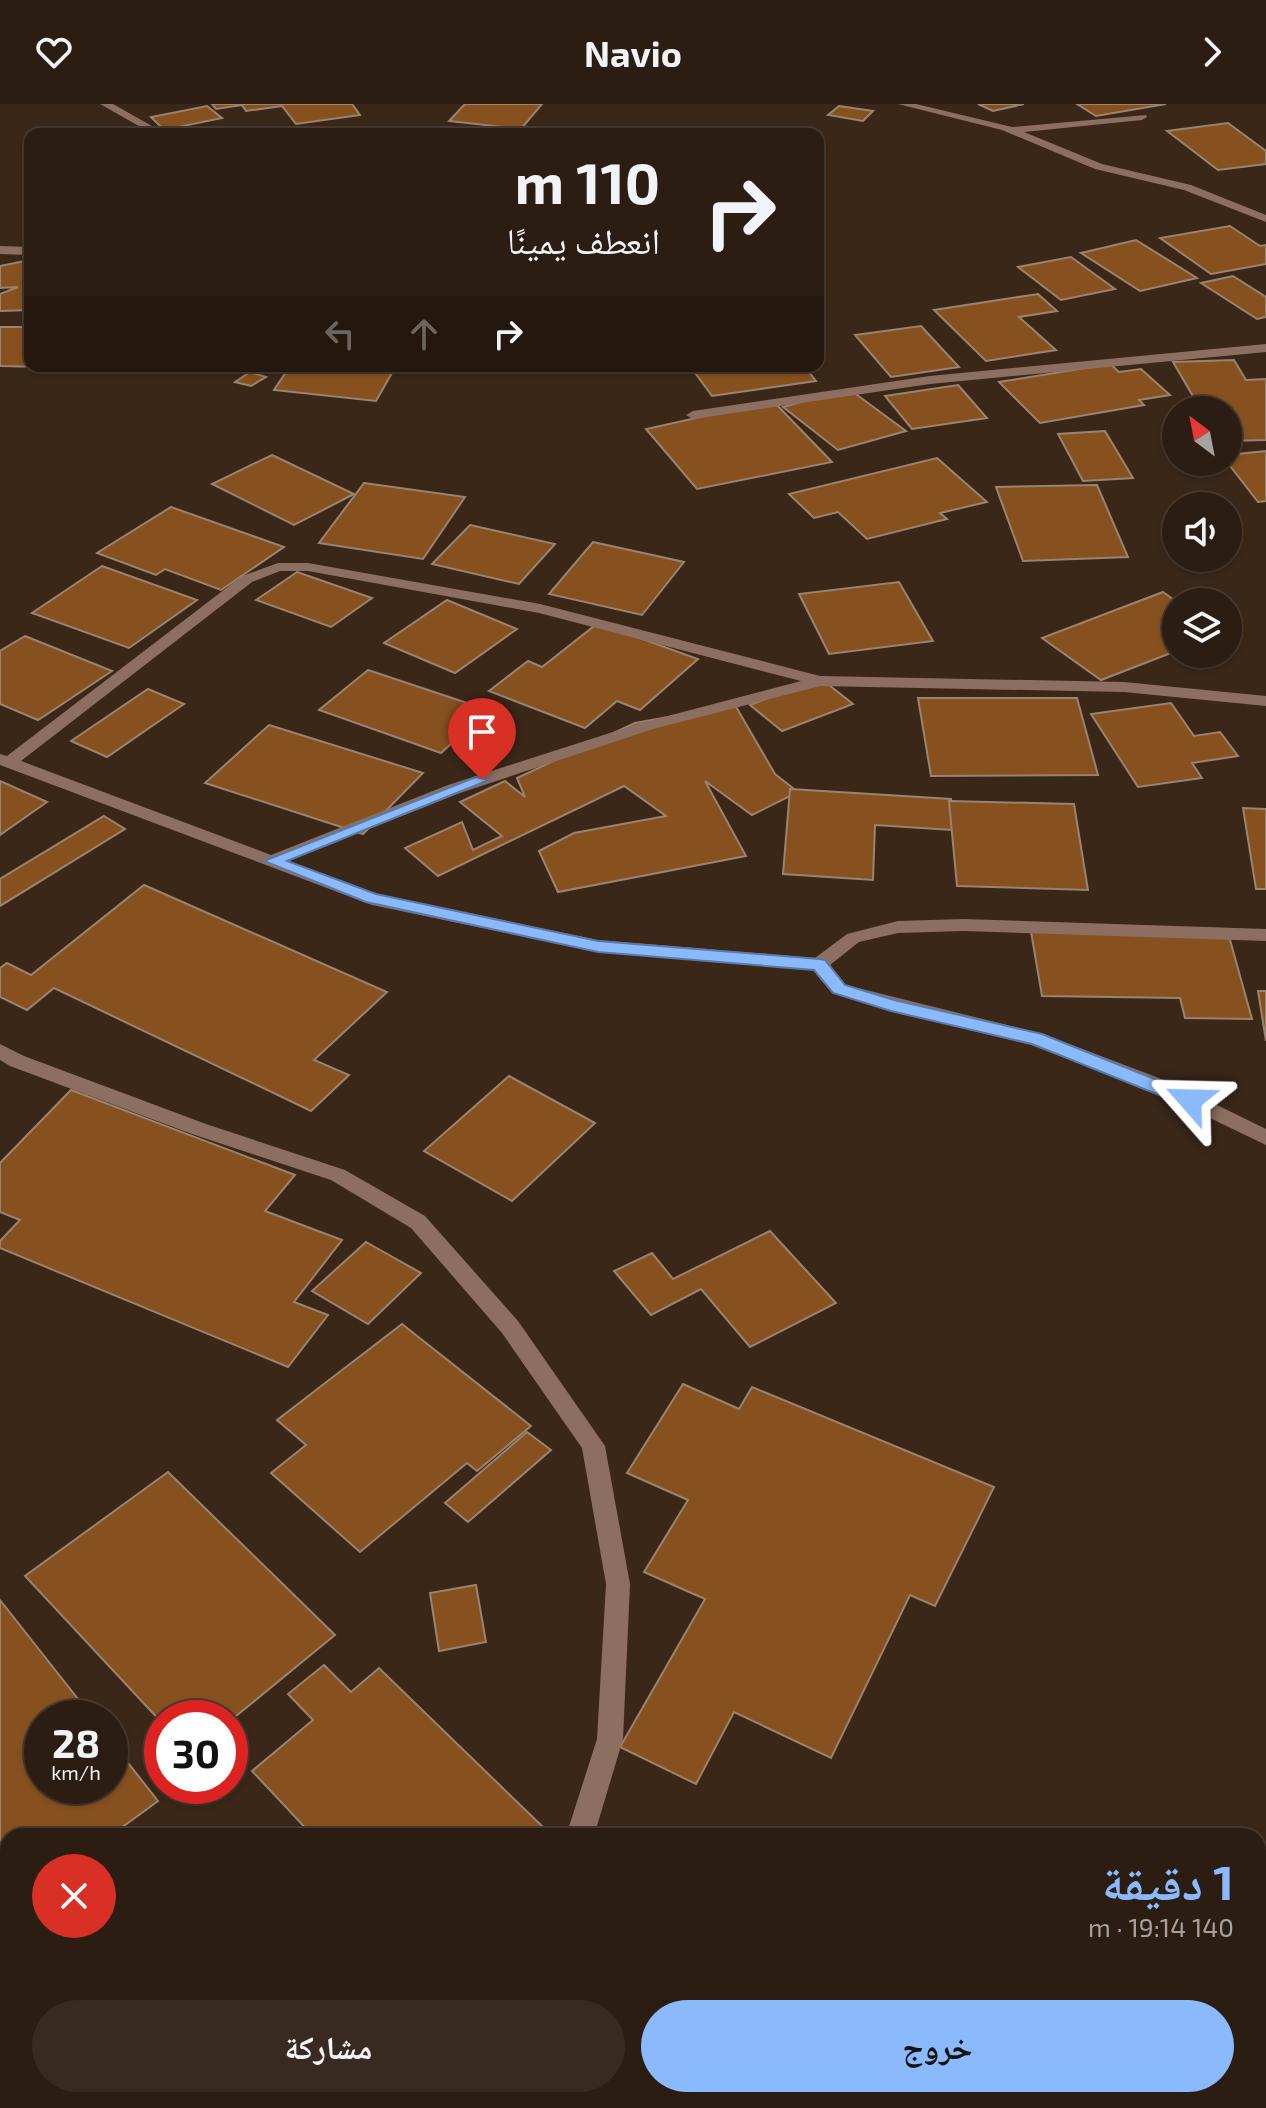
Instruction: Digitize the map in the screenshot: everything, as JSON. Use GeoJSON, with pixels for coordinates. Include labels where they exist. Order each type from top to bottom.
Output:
{"type":"FeatureCollection","features":[{"type":"Feature","properties":{"kind":"street"},"geometry":{"type":"LineString","coordinates":[[105,104],[150,128]]}},
{"type":"Feature","properties":{"kind":"street"},"geometry":{"type":"LineString","coordinates":[[903,104],[952,113],[1012,131],[1099,167],[1187,187],[1266,219]]}},
{"type":"Feature","properties":{"kind":"street"},"geometry":{"type":"LineString","coordinates":[[1012,131],[1142,117]]}},
{"type":"Feature","properties":{"kind":"street"},"geometry":{"type":"LineString","coordinates":[[0,250],[24,251]]}},
{"type":"Feature","properties":{"kind":"street"},"geometry":{"type":"LineString","coordinates":[[693,415],[930,380],[1266,348]]}},
{"type":"Feature","properties":{"kind":"street"},"geometry":{"type":"LineString","coordinates":[[4,760],[247,579],[278,567],[308,567],[540,609],[820,681],[1124,687],[1266,701]]}},
{"type":"Feature","properties":{"kind":"street"},"geometry":{"type":"LineString","coordinates":[[272,861],[484,779],[647,726],[820,681]]}},
{"type":"Feature","properties":{"kind":"street"},"geometry":{"type":"LineString","coordinates":[[4,760],[372,899],[598,946],[819,964],[853,938],[898,927],[963,925],[1266,935]]}},
{"type":"Feature","properties":{"kind":"street"},"geometry":{"type":"LineString","coordinates":[[819,964],[839,989],[891,1005],[1036,1039],[1165,1088],[1266,1138]]}},
{"type":"Feature","properties":{"kind":"street"},"geometry":{"type":"LineString","coordinates":[[0,1051],[17,1061],[199,1129],[338,1175],[418,1222],[510,1327],[593,1446],[618,1584],[610,1739],[582,1828]]}},
{"type":"Feature","properties":{"kind":"building"},"geometry":{"type":"Polygon","coordinates":[[[212,104],[352,104],[360,115],[296,124],[282,106],[246,111],[242,105],[216,109],[212,104]]]}},
{"type":"Feature","properties":{"kind":"building"},"geometry":{"type":"Polygon","coordinates":[[[465,104],[542,104],[522,128],[449,121],[465,104]]]}},
{"type":"Feature","properties":{"kind":"building"},"geometry":{"type":"Polygon","coordinates":[[[978,104],[1024,104],[993,111],[978,104]]]}},
{"type":"Feature","properties":{"kind":"building"},"geometry":{"type":"Polygon","coordinates":[[[1077,104],[1166,104],[1096,116],[1077,104]]]}},
{"type":"Feature","properties":{"kind":"building"},"geometry":{"type":"Polygon","coordinates":[[[207,106],[222,118],[162,128],[151,117],[207,106]]]}},
{"type":"Feature","properties":{"kind":"building"},"geometry":{"type":"Polygon","coordinates":[[[839,106],[873,111],[863,121],[828,115],[839,106]]]}},
{"type":"Feature","properties":{"kind":"building"},"geometry":{"type":"Polygon","coordinates":[[[1228,123],[1266,151],[1266,164],[1218,170],[1167,131],[1228,123]]]}},
{"type":"Feature","properties":{"kind":"building"},"geometry":{"type":"Polygon","coordinates":[[[1230,226],[1260,246],[1266,245],[1266,264],[1211,274],[1160,238],[1230,226]]]}},
{"type":"Feature","properties":{"kind":"building"},"geometry":{"type":"Polygon","coordinates":[[[1136,240],[1197,278],[1140,291],[1081,253],[1136,240]]]}},
{"type":"Feature","properties":{"kind":"building"},"geometry":{"type":"Polygon","coordinates":[[[1071,257],[1115,289],[1061,300],[1018,267],[1071,257]]]}},
{"type":"Feature","properties":{"kind":"building"},"geometry":{"type":"Polygon","coordinates":[[[24,261],[24,310],[0,311],[0,294],[18,287],[0,288],[0,266],[24,261]]]}},
{"type":"Feature","properties":{"kind":"building"},"geometry":{"type":"Polygon","coordinates":[[[1233,276],[1266,297],[1266,317],[1257,319],[1201,283],[1233,276]]]}},
{"type":"Feature","properties":{"kind":"building"},"geometry":{"type":"Polygon","coordinates":[[[1038,294],[1057,311],[1019,317],[1056,350],[986,361],[934,310],[1038,294]]]}},
{"type":"Feature","properties":{"kind":"building"},"geometry":{"type":"Polygon","coordinates":[[[921,326],[959,367],[891,377],[855,335],[921,326]]]}},
{"type":"Feature","properties":{"kind":"building"},"geometry":{"type":"Polygon","coordinates":[[[0,327],[24,327],[24,367],[0,366],[0,327]]]}},
{"type":"Feature","properties":{"kind":"building"},"geometry":{"type":"Polygon","coordinates":[[[1234,360],[1246,380],[1266,379],[1266,440],[1242,441],[1242,396],[1193,396],[1173,362],[1234,360]]]}},
{"type":"Feature","properties":{"kind":"building"},"geometry":{"type":"Polygon","coordinates":[[[1110,364],[1119,372],[1141,369],[1170,395],[1139,400],[1144,405],[1040,423],[999,382],[1110,364]]]}},
{"type":"Feature","properties":{"kind":"building"},"geometry":{"type":"Polygon","coordinates":[[[250,372],[266,377],[251,386],[235,382],[250,372]]]}},
{"type":"Feature","properties":{"kind":"building"},"geometry":{"type":"Polygon","coordinates":[[[286,372],[393,372],[376,401],[274,390],[286,372]]]}},
{"type":"Feature","properties":{"kind":"building"},"geometry":{"type":"Polygon","coordinates":[[[694,372],[809,372],[816,381],[712,396],[694,372]]]}},
{"type":"Feature","properties":{"kind":"building"},"geometry":{"type":"Polygon","coordinates":[[[958,385],[987,418],[912,429],[885,396],[958,385]]]}},
{"type":"Feature","properties":{"kind":"building"},"geometry":{"type":"Polygon","coordinates":[[[849,389],[906,431],[838,450],[783,407],[849,389]]]}},
{"type":"Feature","properties":{"kind":"building"},"geometry":{"type":"Polygon","coordinates":[[[773,401],[832,462],[697,489],[646,429],[773,401]]]}},
{"type":"Feature","properties":{"kind":"building"},"geometry":{"type":"Polygon","coordinates":[[[1105,431],[1133,478],[1083,481],[1058,434],[1105,431]]]}},
{"type":"Feature","properties":{"kind":"building"},"geometry":{"type":"Polygon","coordinates":[[[1266,451],[1266,501],[1258,502],[1238,476],[1242,476],[1242,454],[1266,451]]]}},
{"type":"Feature","properties":{"kind":"building"},"geometry":{"type":"Polygon","coordinates":[[[272,455],[354,494],[294,525],[212,484],[272,455]]]}},
{"type":"Feature","properties":{"kind":"building"},"geometry":{"type":"Polygon","coordinates":[[[937,458],[987,502],[940,513],[947,519],[867,539],[838,512],[814,518],[789,494],[937,458]]]}},
{"type":"Feature","properties":{"kind":"building"},"geometry":{"type":"Polygon","coordinates":[[[364,483],[465,497],[423,559],[319,543],[364,483]]]}},
{"type":"Feature","properties":{"kind":"building"},"geometry":{"type":"Polygon","coordinates":[[[1097,485],[1128,557],[1023,561],[996,487],[1097,485]]]}},
{"type":"Feature","properties":{"kind":"building"},"geometry":{"type":"Polygon","coordinates":[[[171,507],[284,547],[221,590],[165,569],[156,575],[97,553],[171,507]]]}},
{"type":"Feature","properties":{"kind":"building"},"geometry":{"type":"Polygon","coordinates":[[[470,525],[555,544],[519,584],[432,564],[470,525]]]}},
{"type":"Feature","properties":{"kind":"building"},"geometry":{"type":"Polygon","coordinates":[[[593,542],[684,562],[642,615],[549,594],[593,542]]]}},
{"type":"Feature","properties":{"kind":"building"},"geometry":{"type":"Polygon","coordinates":[[[102,566],[197,600],[129,648],[32,613],[102,566]]]}},
{"type":"Feature","properties":{"kind":"building"},"geometry":{"type":"Polygon","coordinates":[[[297,572],[372,598],[331,627],[256,600],[297,572]]]}},
{"type":"Feature","properties":{"kind":"building"},"geometry":{"type":"Polygon","coordinates":[[[899,582],[933,641],[829,654],[799,594],[899,582]]]}},
{"type":"Feature","properties":{"kind":"building"},"geometry":{"type":"Polygon","coordinates":[[[1162,592],[1162,656],[1101,680],[1042,638],[1162,592]]]}},
{"type":"Feature","properties":{"kind":"building"},"geometry":{"type":"Polygon","coordinates":[[[447,600],[517,629],[455,673],[384,643],[447,600]]]}},
{"type":"Feature","properties":{"kind":"building"},"geometry":{"type":"Polygon","coordinates":[[[598,623],[698,659],[640,710],[617,701],[585,728],[489,691],[528,661],[542,667],[598,623]]]}},
{"type":"Feature","properties":{"kind":"building"},"geometry":{"type":"Polygon","coordinates":[[[25,636],[112,671],[38,720],[0,704],[0,651],[25,636]]]}},
{"type":"Feature","properties":{"kind":"building"},"geometry":{"type":"Polygon","coordinates":[[[368,670],[488,710],[441,753],[319,710],[368,670]]]}},
{"type":"Feature","properties":{"kind":"building"},"geometry":{"type":"Polygon","coordinates":[[[820,678],[853,704],[782,731],[750,705],[820,678]]]}},
{"type":"Feature","properties":{"kind":"building"},"geometry":{"type":"Polygon","coordinates":[[[148,689],[184,704],[107,757],[71,741],[148,689]]]}},
{"type":"Feature","properties":{"kind":"building"},"geometry":{"type":"Polygon","coordinates":[[[918,698],[1077,698],[1098,775],[931,776],[918,698]]]}},
{"type":"Feature","properties":{"kind":"building"},"geometry":{"type":"Polygon","coordinates":[[[1171,703],[1194,736],[1220,732],[1238,756],[1192,763],[1202,778],[1138,787],[1091,714],[1171,703]]]}},
{"type":"Feature","properties":{"kind":"building"},"geometry":{"type":"Polygon","coordinates":[[[735,705],[775,774],[798,792],[752,815],[705,781],[746,856],[558,892],[539,851],[574,833],[666,816],[624,786],[438,876],[405,848],[462,822],[473,850],[502,836],[460,802],[505,781],[525,797],[517,778],[635,723],[735,705]]]}},
{"type":"Feature","properties":{"kind":"building"},"geometry":{"type":"Polygon","coordinates":[[[269,725],[423,773],[363,834],[205,783],[269,725]]]}},
{"type":"Feature","properties":{"kind":"building"},"geometry":{"type":"Polygon","coordinates":[[[0,781],[47,802],[0,835],[0,781]]]}},
{"type":"Feature","properties":{"kind":"building"},"geometry":{"type":"Polygon","coordinates":[[[790,789],[951,799],[952,830],[875,825],[873,880],[783,874],[790,789]]]}},
{"type":"Feature","properties":{"kind":"building"},"geometry":{"type":"Polygon","coordinates":[[[949,801],[1074,804],[1088,890],[957,886],[949,801]]]}},
{"type":"Feature","properties":{"kind":"building"},"geometry":{"type":"Polygon","coordinates":[[[1243,808],[1266,809],[1266,889],[1256,889],[1243,808]]]}},
{"type":"Feature","properties":{"kind":"building"},"geometry":{"type":"Polygon","coordinates":[[[104,816],[125,829],[0,906],[0,879],[104,816]]]}},
{"type":"Feature","properties":{"kind":"building"},"geometry":{"type":"Polygon","coordinates":[[[144,885],[387,992],[314,1060],[349,1075],[311,1111],[54,988],[27,1010],[0,997],[0,968],[7,963],[31,975],[144,885]]]}},
{"type":"Feature","properties":{"kind":"building"},"geometry":{"type":"Polygon","coordinates":[[[1030,926],[1227,929],[1252,1019],[1185,1018],[1180,998],[1042,996],[1030,926]]]}},
{"type":"Feature","properties":{"kind":"building"},"geometry":{"type":"Polygon","coordinates":[[[1258,991],[1266,991],[1266,1041],[1258,991]]]}},
{"type":"Feature","properties":{"kind":"building"},"geometry":{"type":"Polygon","coordinates":[[[509,1076],[595,1123],[512,1201],[424,1151],[509,1076]]]}},
{"type":"Feature","properties":{"kind":"building"},"geometry":{"type":"Polygon","coordinates":[[[71,1090],[295,1175],[265,1211],[342,1240],[294,1302],[328,1315],[288,1367],[0,1248],[0,1241],[20,1220],[0,1212],[0,1163],[71,1090]]]}},
{"type":"Feature","properties":{"kind":"building"},"geometry":{"type":"Polygon","coordinates":[[[770,1231],[836,1303],[750,1347],[701,1289],[651,1315],[614,1271],[652,1253],[673,1279],[770,1231]]]}},
{"type":"Feature","properties":{"kind":"building"},"geometry":{"type":"Polygon","coordinates":[[[366,1242],[421,1273],[368,1324],[312,1291],[366,1242]]]}},
{"type":"Feature","properties":{"kind":"building"},"geometry":{"type":"Polygon","coordinates":[[[402,1324],[531,1426],[477,1471],[467,1463],[360,1552],[271,1473],[306,1445],[277,1420],[402,1324]]]}},
{"type":"Feature","properties":{"kind":"building"},"geometry":{"type":"Polygon","coordinates":[[[683,1384],[739,1409],[752,1387],[994,1487],[935,1606],[910,1595],[831,1758],[734,1712],[696,1784],[620,1747],[705,1599],[644,1572],[688,1500],[627,1473],[683,1384]]]}},
{"type":"Feature","properties":{"kind":"building"},"geometry":{"type":"Polygon","coordinates":[[[527,1432],[551,1450],[468,1522],[445,1503],[527,1432]]]}},
{"type":"Feature","properties":{"kind":"building"},"geometry":{"type":"Polygon","coordinates":[[[168,1472],[335,1635],[248,1706],[248,1700],[144,1700],[144,1704],[25,1576],[168,1472]]]}},
{"type":"Feature","properties":{"kind":"building"},"geometry":{"type":"Polygon","coordinates":[[[476,1585],[486,1642],[439,1651],[430,1593],[476,1585]]]}},
{"type":"Feature","properties":{"kind":"building"},"geometry":{"type":"Polygon","coordinates":[[[0,1600],[79,1700],[24,1700],[24,1804],[128,1804],[128,1763],[144,1783],[144,1804],[154,1804],[121,1828],[0,1828],[0,1600]]]}},
{"type":"Feature","properties":{"kind":"building"},"geometry":{"type":"Polygon","coordinates":[[[324,1665],[351,1692],[379,1668],[544,1828],[305,1828],[252,1771],[313,1720],[288,1694],[324,1665]]]}},
{"type":"Feature","properties":{"kind":"route"},"geometry":{"type":"LineString","coordinates":[[482,780],[272,861],[372,899],[598,946],[819,964],[839,989],[891,1005],[1036,1039],[1190,1100]]}}]}
